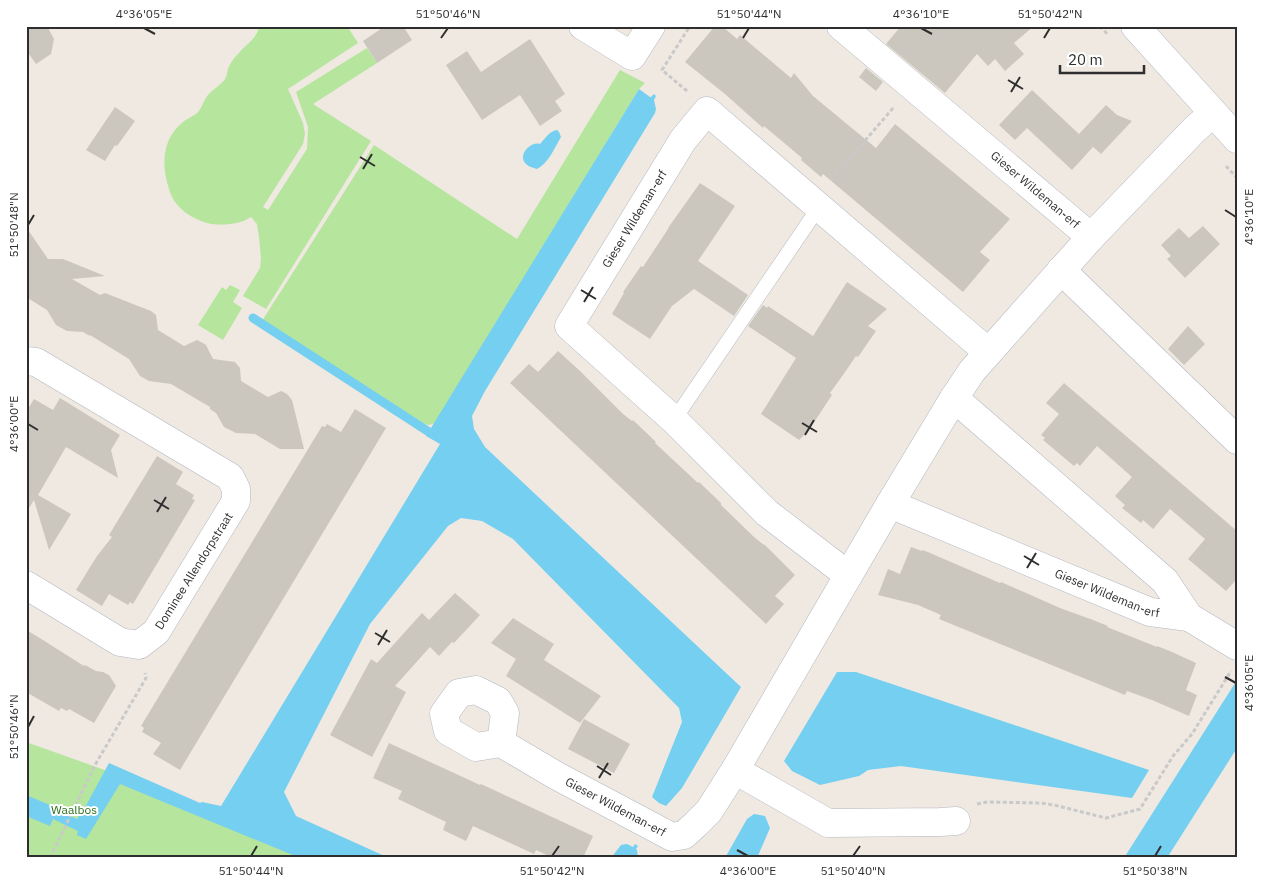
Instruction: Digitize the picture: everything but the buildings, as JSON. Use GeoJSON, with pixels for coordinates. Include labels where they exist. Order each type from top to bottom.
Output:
{"type":"FeatureCollection","features":[{"type":"Feature","properties":{"kind":"street"},"geometry":{"type":"LineString","coordinates":[[583,26],[632,56],[651,26]]}},
{"type":"Feature","properties":{"kind":"street","name":"Gieser Wildeman-erf"},"geometry":{"type":"LineString","coordinates":[[842,26],[1091,237]]}},
{"type":"Feature","properties":{"kind":"street"},"geometry":{"type":"LineString","coordinates":[[1135,26],[1237,139]]}},
{"type":"Feature","properties":{"kind":"street"},"geometry":{"type":"LineString","coordinates":[[707,111],[988,352]]}},
{"type":"Feature","properties":{"kind":"street","name":"Gieser Wildeman-erf"},"geometry":{"type":"LineString","coordinates":[[707,111],[683,140],[568,326],[674,420],[767,513],[848,575]]}},
{"type":"Feature","properties":{"kind":"street","name":"Gieser Wildeman-erf"},"geometry":{"type":"LineString","coordinates":[[501,743],[557,776],[672,836],[684,835],[709,811],[735,770],[890,504],[972,371],[1091,237],[1194,130],[1213,114]]}},
{"type":"Feature","properties":{"kind":"street"},"geometry":{"type":"LineString","coordinates":[[1061,270],[1237,440]]}},
{"type":"Feature","properties":{"kind":"street","name":"Dominee Allendorpstraat"},"geometry":{"type":"LineString","coordinates":[[26,360],[36,362],[230,477],[236,489],[236,501],[156,632],[139,645]]}},
{"type":"Feature","properties":{"kind":"street","name":"Gieser Wildeman-erf"},"geometry":{"type":"LineString","coordinates":[[954,398],[1165,581],[1189,617],[1234,658]]}},
{"type":"Feature","properties":{"kind":"street","name":"Gieser Wildeman-erf"},"geometry":{"type":"LineString","coordinates":[[890,504],[1150,612],[1189,617]]}},
{"type":"Feature","properties":{"kind":"street"},"geometry":{"type":"LineString","coordinates":[[26,585],[120,642],[139,645]]}},
{"type":"Feature","properties":{"kind":"street"},"geometry":{"type":"LineString","coordinates":[[735,770],[828,823],[956,821]]}},
{"type":"Feature","properties":{"kind":"lane"},"geometry":{"type":"LineString","coordinates":[[674,420],[816,204]]}},
{"type":"Feature","properties":{"kind":"path"},"geometry":{"type":"LineString","coordinates":[[690,26],[662,70],[702,103],[707,111]]}},
{"type":"Feature","properties":{"kind":"path"},"geometry":{"type":"LineString","coordinates":[[816,204],[912,86]]}},
{"type":"Feature","properties":{"kind":"path"},"geometry":{"type":"LineString","coordinates":[[50,858],[95,765],[146,678],[139,645]]}},
{"type":"Feature","properties":{"kind":"path"},"geometry":{"type":"LineString","coordinates":[[956,821],[968,806],[987,802],[1042,803],[1106,818],[1140,809],[1174,756],[1192,734],[1234,658]]}},
{"type":"Feature","properties":{"kind":"green space"},"geometry":{"type":"Polygon","coordinates":[[[259,26],[347,26],[358,43],[288,89],[303,123],[305,134],[303,144],[263,207],[268,210],[307,149],[308,127],[296,92],[367,48],[377,63],[313,104],[371,141],[266,309],[243,296],[260,268],[261,258],[257,224],[251,217],[235,223],[218,224],[207,223],[189,215],[171,195],[166,180],[164,162],[167,144],[171,136],[184,121],[198,112],[208,95],[226,78],[231,62],[254,38],[259,26]]]}},
{"type":"Feature","properties":{"kind":"green space"},"geometry":{"type":"Polygon","coordinates":[[[620,70],[645,83],[639,89],[435,423],[423,424],[262,321],[374,145],[517,239],[620,70]]]}},
{"type":"Feature","properties":{"kind":"green space"},"geometry":{"type":"Polygon","coordinates":[[[230,285],[240,290],[233,302],[242,308],[223,340],[198,325],[222,287],[226,290],[230,285]]]}},
{"type":"Feature","properties":{"kind":"green space","name":"Waalbos"},"geometry":{"type":"Polygon","coordinates":[[[26,742],[352,858],[26,858],[26,742]]]}},
{"type":"Feature","properties":{"kind":"water"},"geometry":{"type":"Polygon","coordinates":[[[639,89],[650,97],[654,94],[656,96],[654,100],[655,113],[485,391],[472,416],[474,429],[485,447],[741,687],[682,788],[666,806],[652,797],[682,722],[679,708],[513,539],[482,521],[461,518],[448,526],[370,624],[284,792],[296,816],[389,858],[300,858],[120,784],[86,839],[77,835],[78,831],[53,819],[50,826],[26,816],[26,795],[62,810],[61,812],[77,819],[109,763],[200,803],[221,806],[440,444],[426,436],[639,89]]]}},
{"type":"Feature","properties":{"kind":"water"},"geometry":{"type":"Polygon","coordinates":[[[557,130],[561,137],[545,163],[537,169],[526,164],[523,157],[526,150],[532,145],[540,144],[549,134],[557,130]]]}},
{"type":"Feature","properties":{"kind":"water"},"geometry":{"type":"Polygon","coordinates":[[[837,672],[856,672],[1149,770],[1132,798],[901,766],[868,770],[859,776],[820,785],[792,771],[784,761],[837,672]]]}},
{"type":"Feature","properties":{"kind":"water"},"geometry":{"type":"Polygon","coordinates":[[[1237,680],[1237,748],[1167,858],[1124,858],[1237,680]]]}},
{"type":"Feature","properties":{"kind":"water"},"geometry":{"type":"Polygon","coordinates":[[[754,814],[765,816],[770,828],[757,858],[725,858],[747,819],[754,814]]]}},
{"type":"Feature","properties":{"kind":"water"},"geometry":{"type":"Polygon","coordinates":[[[627,844],[633,847],[635,844],[638,846],[636,849],[638,858],[611,858],[621,845],[627,844]]]}},
{"type":"Feature","properties":{"kind":"waterway"},"geometry":{"type":"LineString","coordinates":[[253,318],[429,432]]}}]}
